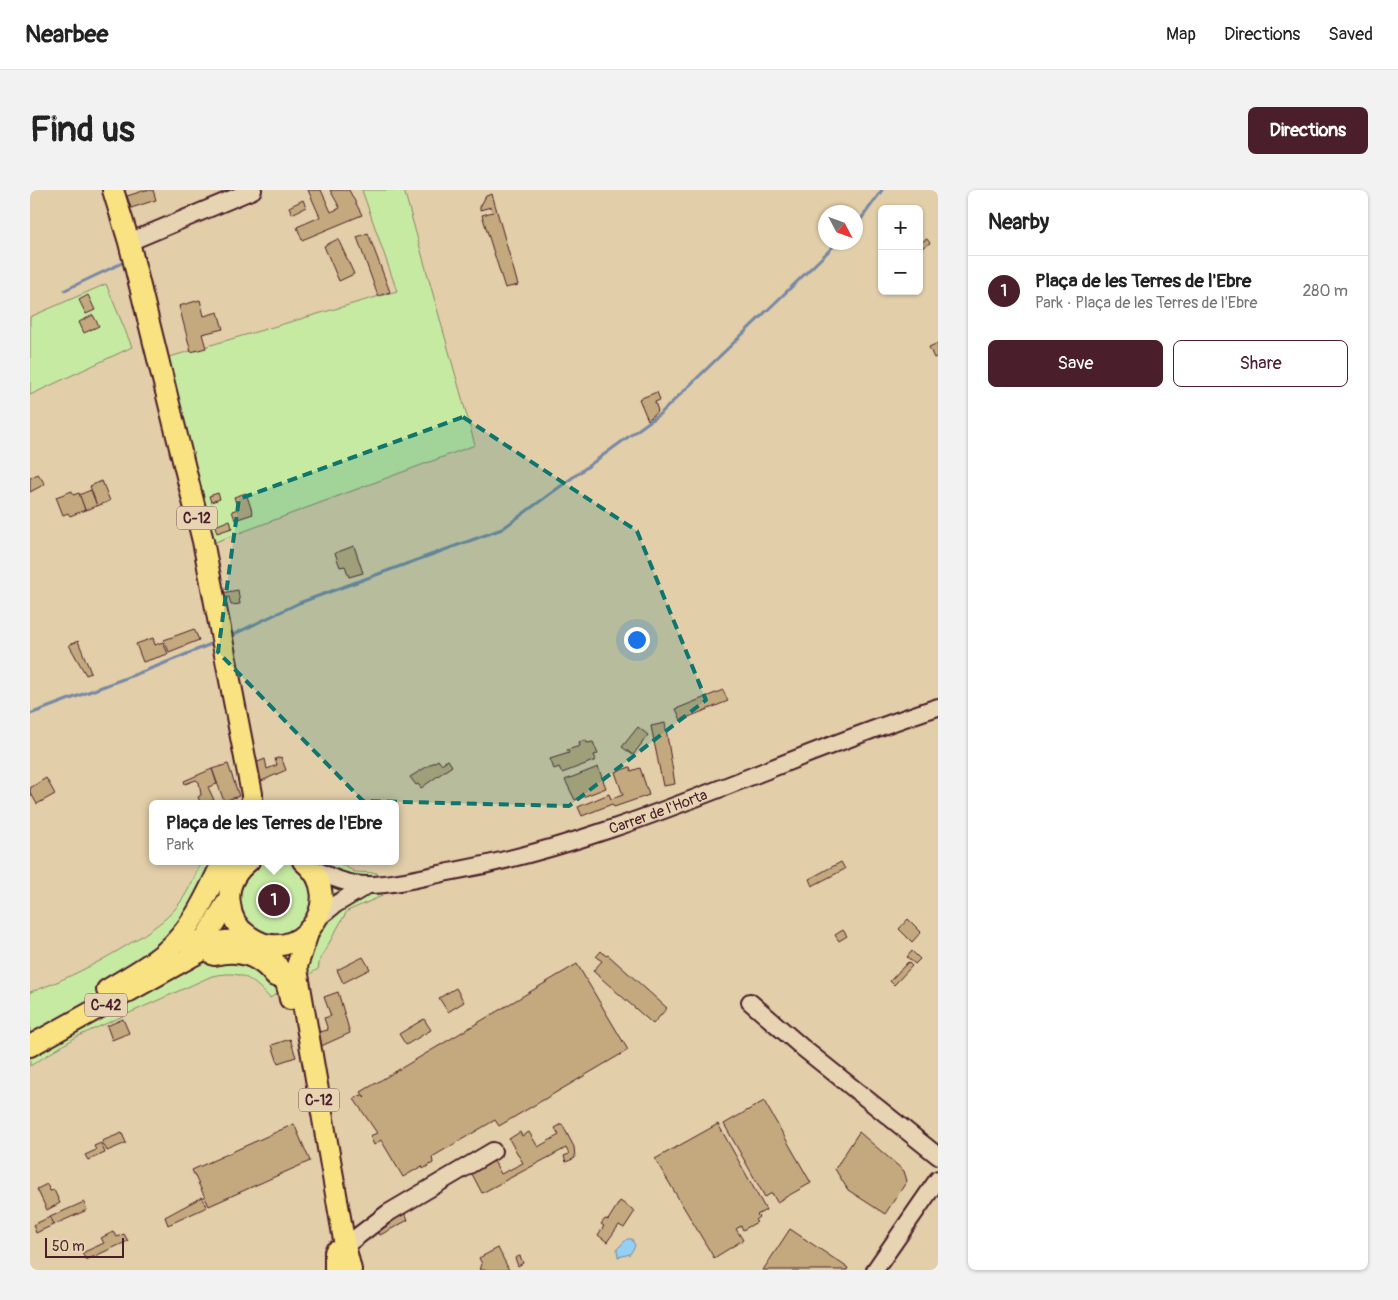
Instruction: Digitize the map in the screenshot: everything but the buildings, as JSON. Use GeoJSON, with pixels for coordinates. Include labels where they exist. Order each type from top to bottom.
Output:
{"type":"FeatureCollection","features":[{"type":"Feature","properties":{"kind":"main road","name":"C-12"},"geometry":{"type":"LineString","coordinates":[[114,190],[129,242],[197,516],[236,710],[251,800]]}},
{"type":"Feature","properties":{"kind":"main road"},"geometry":{"type":"LineString","coordinates":[[107,990],[164,953],[175,942],[197,914],[221,865]]}},
{"type":"Feature","properties":{"kind":"main road"},"geometry":{"type":"LineString","coordinates":[[229,899],[233,881],[244,865]]}},
{"type":"Feature","properties":{"kind":"main road","name":"C-12"},"geometry":{"type":"LineString","coordinates":[[306,865],[319,882],[322,894],[321,907],[297,966],[338,1259]]}},
{"type":"Feature","properties":{"kind":"main road","name":"C-12"},"geometry":{"type":"LineString","coordinates":[[229,899],[236,922],[279,965],[285,977],[338,1259],[351,1270]]}},
{"type":"Feature","properties":{"kind":"main road","name":"C-42"},"geometry":{"type":"LineString","coordinates":[[30,1032],[107,990],[158,966],[205,938],[229,899]]}},
{"type":"Feature","properties":{"kind":"main road"},"geometry":{"type":"LineString","coordinates":[[256,941],[274,945],[287,944],[299,939],[313,925]]}},
{"type":"Feature","properties":{"kind":"main road","name":"C-42"},"geometry":{"type":"LineString","coordinates":[[30,1046],[214,944],[225,941],[256,941]]}},
{"type":"Feature","properties":{"kind":"main road"},"geometry":{"type":"LineString","coordinates":[[181,964],[237,952],[259,961],[270,969],[281,985],[294,1024]]}},
{"type":"Feature","properties":{"kind":"street"},"geometry":{"type":"LineString","coordinates":[[129,242],[253,190]]}},
{"type":"Feature","properties":{"kind":"street","name":"Carrer de l'Horta"},"geometry":{"type":"LineString","coordinates":[[368,885],[496,863],[573,843],[661,812],[821,748],[938,707]]}},
{"type":"Feature","properties":{"kind":"street"},"geometry":{"type":"LineString","coordinates":[[308,865],[326,876],[368,885]]}},
{"type":"Feature","properties":{"kind":"street"},"geometry":{"type":"LineString","coordinates":[[313,925],[336,904],[368,885]]}},
{"type":"Feature","properties":{"kind":"street"},"geometry":{"type":"LineString","coordinates":[[750,1002],[803,1048],[938,1156]]}},
{"type":"Feature","properties":{"kind":"street"},"geometry":{"type":"LineString","coordinates":[[338,1259],[388,1213],[493,1151]]}},
{"type":"Feature","properties":{"kind":"street"},"geometry":{"type":"LineString","coordinates":[[875,1270],[938,1179]]}},
{"type":"Feature","properties":{"kind":"highlighted area"},"geometry":{"type":"Polygon","coordinates":[[[463,417],[637,531],[706,700],[569,806],[363,801],[218,652],[239,499],[463,417]]]}},
{"type":"Feature","properties":{"kind":"green space"},"geometry":{"type":"Polygon","coordinates":[[[362,190],[404,190],[475,445],[210,544],[166,358],[397,291],[362,190]]]}},
{"type":"Feature","properties":{"kind":"green space"},"geometry":{"type":"Polygon","coordinates":[[[106,284],[132,347],[30,395],[30,317],[106,284]]]}},
{"type":"Feature","properties":{"kind":"green space"},"geometry":{"type":"Polygon","coordinates":[[[200,865],[342,865],[355,872],[377,873],[382,896],[347,911],[320,959],[318,969],[270,998],[251,980],[244,977],[230,974],[212,976],[76,1037],[30,1066],[30,992],[81,971],[152,929],[177,907],[195,877],[200,865]]]}},
{"type":"Feature","properties":{"kind":"water"},"geometry":{"type":"Polygon","coordinates":[[[627,1239],[632,1239],[635,1246],[630,1254],[618,1257],[617,1249],[627,1239]]]}},
{"type":"Feature","properties":{"kind":"waterway"},"geometry":{"type":"LineString","coordinates":[[863,216],[882,190]]}},
{"type":"Feature","properties":{"kind":"waterway"},"geometry":{"type":"LineString","coordinates":[[228,637],[299,603],[502,529],[661,413],[830,250]]}},
{"type":"Feature","properties":{"kind":"waterway"},"geometry":{"type":"LineString","coordinates":[[65,290],[122,263]]}},
{"type":"Feature","properties":{"kind":"waterway"},"geometry":{"type":"LineString","coordinates":[[30,714],[216,642]]}},
{"type":"Feature","properties":{"kind":"place","name":"Plaça de les Terres de l'Ebre"},"geometry":{"type":"Point","coordinates":[274,900]}}]}
